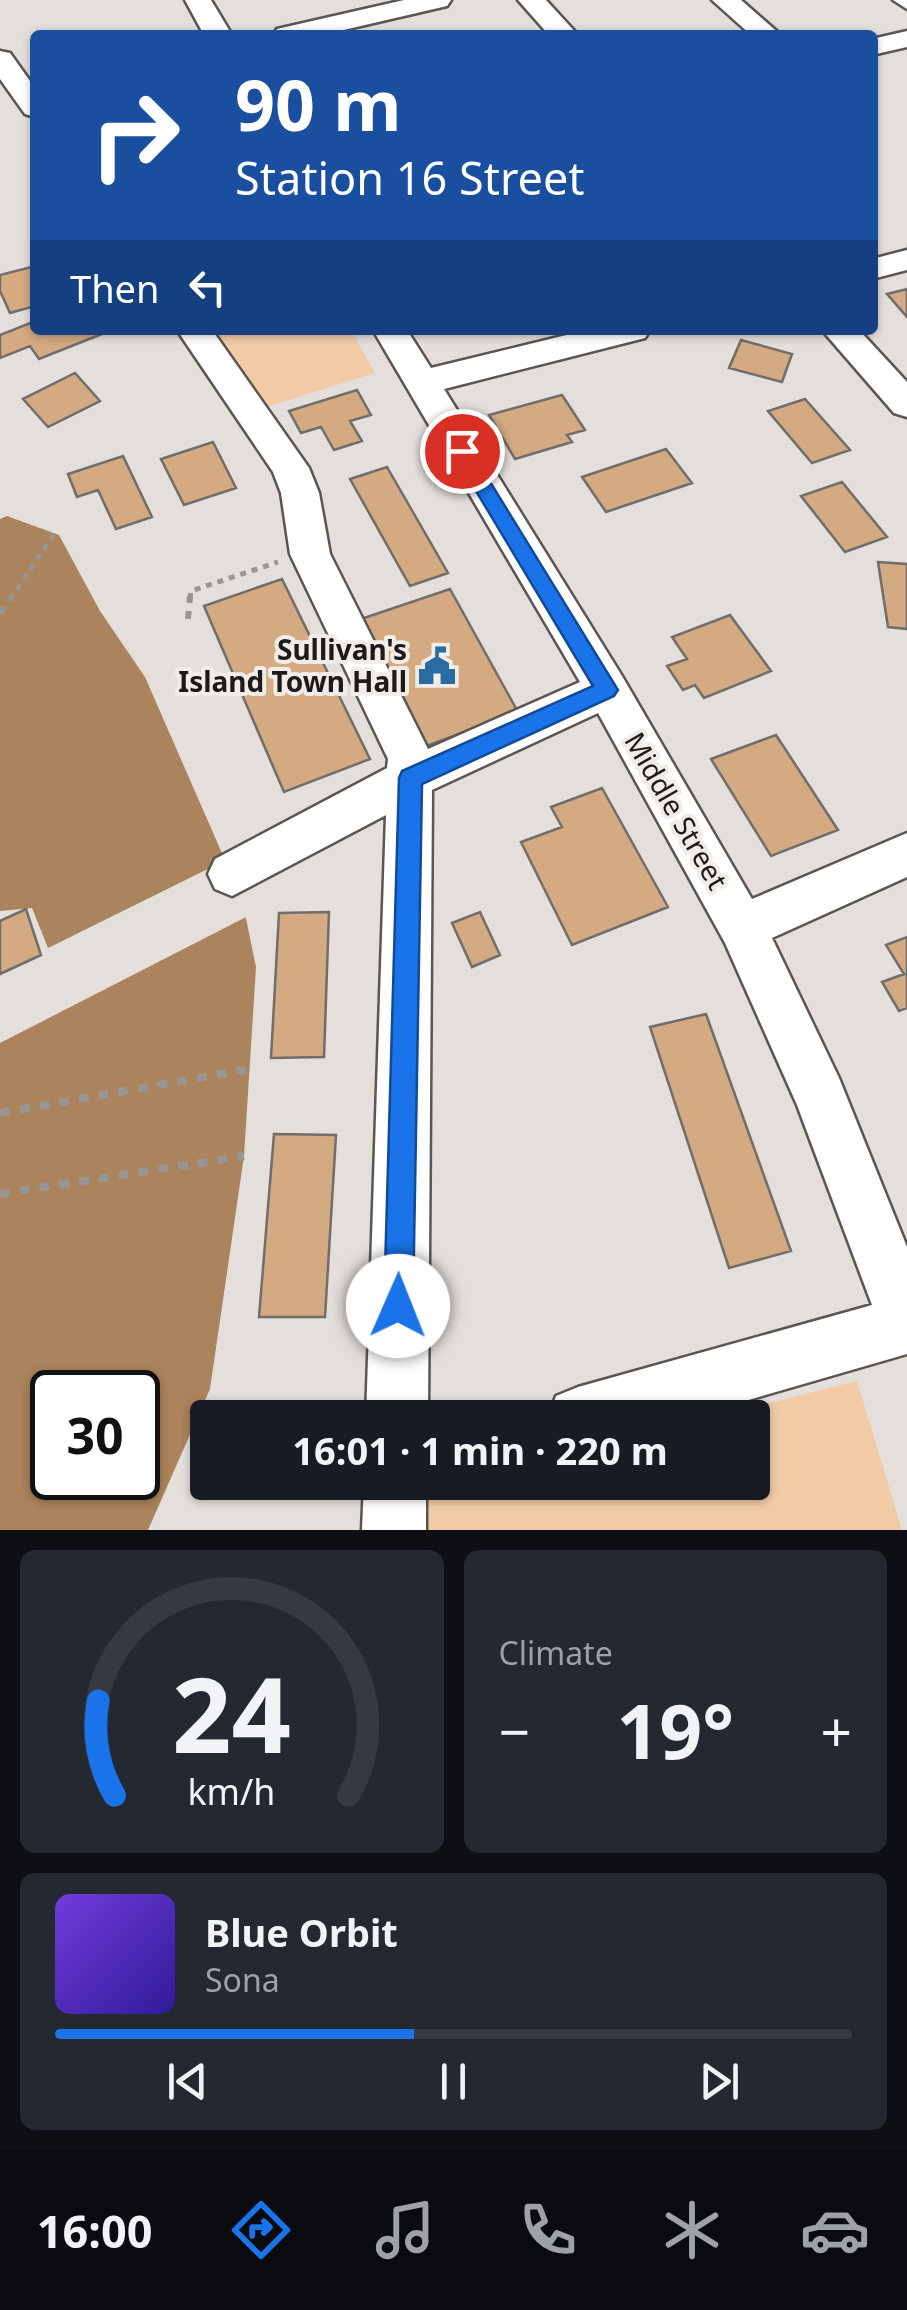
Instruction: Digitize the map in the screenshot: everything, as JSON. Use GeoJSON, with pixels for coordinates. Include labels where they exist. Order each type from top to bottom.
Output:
{"type":"FeatureCollection","features":[{"type":"Feature","properties":{"kind":"street"},"geometry":{"type":"LineString","coordinates":[[198,0],[215,30]]}},
{"type":"Feature","properties":{"kind":"street"},"geometry":{"type":"LineString","coordinates":[[309,30],[438,0]]}},
{"type":"Feature","properties":{"kind":"street"},"geometry":{"type":"LineString","coordinates":[[530,0],[559,30]]}},
{"type":"Feature","properties":{"kind":"street"},"geometry":{"type":"LineString","coordinates":[[725,0],[761,30]]}},
{"type":"Feature","properties":{"kind":"street"},"geometry":{"type":"LineString","coordinates":[[0,59],[30,101]]}},
{"type":"Feature","properties":{"kind":"street"},"geometry":{"type":"LineString","coordinates":[[878,267],[907,260]]}},
{"type":"Feature","properties":{"kind":"street"},"geometry":{"type":"LineString","coordinates":[[197,335],[290,468],[300,493],[310,554],[410,759],[396,1400]]}},
{"type":"Feature","properties":{"kind":"street","name":"Middle Street"},"geometry":{"type":"LineString","coordinates":[[393,335],[607,690],[742,927],[820,1096],[907,1323]]}},
{"type":"Feature","properties":{"kind":"street"},"geometry":{"type":"LineString","coordinates":[[420,383],[613,335]]}},
{"type":"Feature","properties":{"kind":"street"},"geometry":{"type":"LineString","coordinates":[[843,335],[907,404]]}},
{"type":"Feature","properties":{"kind":"street"},"geometry":{"type":"LineString","coordinates":[[232,874],[410,778],[607,690]]}},
{"type":"Feature","properties":{"kind":"street"},"geometry":{"type":"LineString","coordinates":[[742,927],[907,854]]}},
{"type":"Feature","properties":{"kind":"street"},"geometry":{"type":"LineString","coordinates":[[640,1400],[907,1323]]}},
{"type":"Feature","properties":{"kind":"street"},"geometry":{"type":"LineString","coordinates":[[394,1530],[395,1500]]}},
{"type":"Feature","properties":{"kind":"path"},"geometry":{"type":"LineString","coordinates":[[0,614],[54,533]]}},
{"type":"Feature","properties":{"kind":"path"},"geometry":{"type":"LineString","coordinates":[[188,618],[192,591],[248,570],[310,554]]}},
{"type":"Feature","properties":{"kind":"path"},"geometry":{"type":"LineString","coordinates":[[0,1113],[250,1069]]}},
{"type":"Feature","properties":{"kind":"path"},"geometry":{"type":"LineString","coordinates":[[0,1194],[244,1156]]}},
{"type":"Feature","properties":{"kind":"shaded area"},"geometry":{"type":"Polygon","coordinates":[[[197,335],[354,335],[375,373],[253,411],[197,335]]]}},
{"type":"Feature","properties":{"kind":"shaded area"},"geometry":{"type":"Polygon","coordinates":[[[7,516],[59,535],[100,611],[145,677],[242,899],[256,967],[244,1156],[210,1389],[205,1400],[190,1400],[190,1434],[148,1530],[0,1530],[0,519],[7,516]]]}},
{"type":"Feature","properties":{"kind":"shaded area"},"geometry":{"type":"Polygon","coordinates":[[[857,1381],[902,1530],[394,1530],[395,1500],[770,1500],[770,1403],[857,1381]]]}},
{"type":"Feature","properties":{"kind":"pier"},"geometry":{"type":"Polygon","coordinates":[[[226,860],[250,915],[0,1043],[0,911],[32,908],[48,948],[226,860]]]}},
{"type":"Feature","properties":{"kind":"building"},"geometry":{"type":"Polygon","coordinates":[[[30,267],[30,307],[10,313],[0,291],[0,275],[30,267]]]}},
{"type":"Feature","properties":{"kind":"building"},"geometry":{"type":"Polygon","coordinates":[[[907,289],[907,317],[887,294],[907,289]]]}},
{"type":"Feature","properties":{"kind":"building"},"geometry":{"type":"Polygon","coordinates":[[[30,323],[30,335],[99,335],[39,359],[30,346],[0,358],[0,335],[30,323]]]}},
{"type":"Feature","properties":{"kind":"building"},"geometry":{"type":"Polygon","coordinates":[[[741,340],[792,354],[782,382],[729,368],[741,340]]]}},
{"type":"Feature","properties":{"kind":"building"},"geometry":{"type":"Polygon","coordinates":[[[75,373],[100,401],[48,427],[23,399],[75,373]]]}},
{"type":"Feature","properties":{"kind":"building"},"geometry":{"type":"Polygon","coordinates":[[[357,390],[371,415],[350,421],[362,441],[334,450],[321,427],[301,433],[289,411],[357,390]]]}},
{"type":"Feature","properties":{"kind":"building"},"geometry":{"type":"Polygon","coordinates":[[[562,395],[585,430],[567,435],[572,442],[515,459],[489,415],[562,395]]]}},
{"type":"Feature","properties":{"kind":"building"},"geometry":{"type":"Polygon","coordinates":[[[805,399],[850,450],[812,463],[768,411],[805,399]]]}},
{"type":"Feature","properties":{"kind":"building"},"geometry":{"type":"Polygon","coordinates":[[[213,442],[236,488],[184,505],[161,459],[213,442]]]}},
{"type":"Feature","properties":{"kind":"building"},"geometry":{"type":"Polygon","coordinates":[[[666,449],[692,483],[606,512],[582,477],[666,449]]]}},
{"type":"Feature","properties":{"kind":"building"},"geometry":{"type":"Polygon","coordinates":[[[123,456],[152,517],[116,529],[98,490],[77,497],[68,474],[123,456]]]}},
{"type":"Feature","properties":{"kind":"building"},"geometry":{"type":"Polygon","coordinates":[[[387,467],[448,573],[410,586],[350,479],[387,467]]]}},
{"type":"Feature","properties":{"kind":"building"},"geometry":{"type":"Polygon","coordinates":[[[842,482],[887,537],[845,552],[801,496],[842,482]]]}},
{"type":"Feature","properties":{"kind":"building"},"geometry":{"type":"Polygon","coordinates":[[[878,562],[907,564],[907,629],[888,627],[878,562]]]}},
{"type":"Feature","properties":{"kind":"building"},"geometry":{"type":"Polygon","coordinates":[[[282,579],[370,759],[284,792],[204,606],[282,579]]]}},
{"type":"Feature","properties":{"kind":"building","name":"Sullivan's Island Town Hall"},"geometry":{"type":"Polygon","coordinates":[[[450,589],[518,712],[421,748],[358,620],[450,589]]]}},
{"type":"Feature","properties":{"kind":"building"},"geometry":{"type":"Polygon","coordinates":[[[730,615],[771,671],[704,698],[695,685],[683,690],[667,666],[687,659],[672,637],[730,615]]]}},
{"type":"Feature","properties":{"kind":"building"},"geometry":{"type":"Polygon","coordinates":[[[776,735],[838,830],[771,856],[711,759],[776,735]]]}},
{"type":"Feature","properties":{"kind":"building"},"geometry":{"type":"Polygon","coordinates":[[[602,788],[668,907],[572,945],[521,842],[562,827],[551,807],[602,788]]]}},
{"type":"Feature","properties":{"kind":"building"},"geometry":{"type":"Polygon","coordinates":[[[26,909],[41,955],[0,974],[0,921],[26,909]]]}},
{"type":"Feature","properties":{"kind":"building"},"geometry":{"type":"Polygon","coordinates":[[[329,912],[324,1057],[271,1058],[279,913],[329,912]]]}},
{"type":"Feature","properties":{"kind":"building"},"geometry":{"type":"Polygon","coordinates":[[[480,912],[500,955],[472,967],[452,923],[480,912]]]}},
{"type":"Feature","properties":{"kind":"building"},"geometry":{"type":"Polygon","coordinates":[[[907,937],[907,1008],[899,1011],[882,982],[904,974],[886,945],[907,937]]]}},
{"type":"Feature","properties":{"kind":"building"},"geometry":{"type":"Polygon","coordinates":[[[706,1014],[791,1251],[729,1268],[650,1027],[706,1014]]]}},
{"type":"Feature","properties":{"kind":"building"},"geometry":{"type":"Polygon","coordinates":[[[274,1134],[336,1135],[325,1317],[259,1317],[274,1134]]]}},
{"type":"Feature","properties":{"kind":"place","name":"Sullivan's Island Town Hall"},"geometry":{"type":"Point","coordinates":[437,666]}},
{"type":"Feature","properties":{"kind":"route"},"geometry":{"type":"LineString","coordinates":[[398,1306],[410,778],[607,690],[462,451]]}}]}
